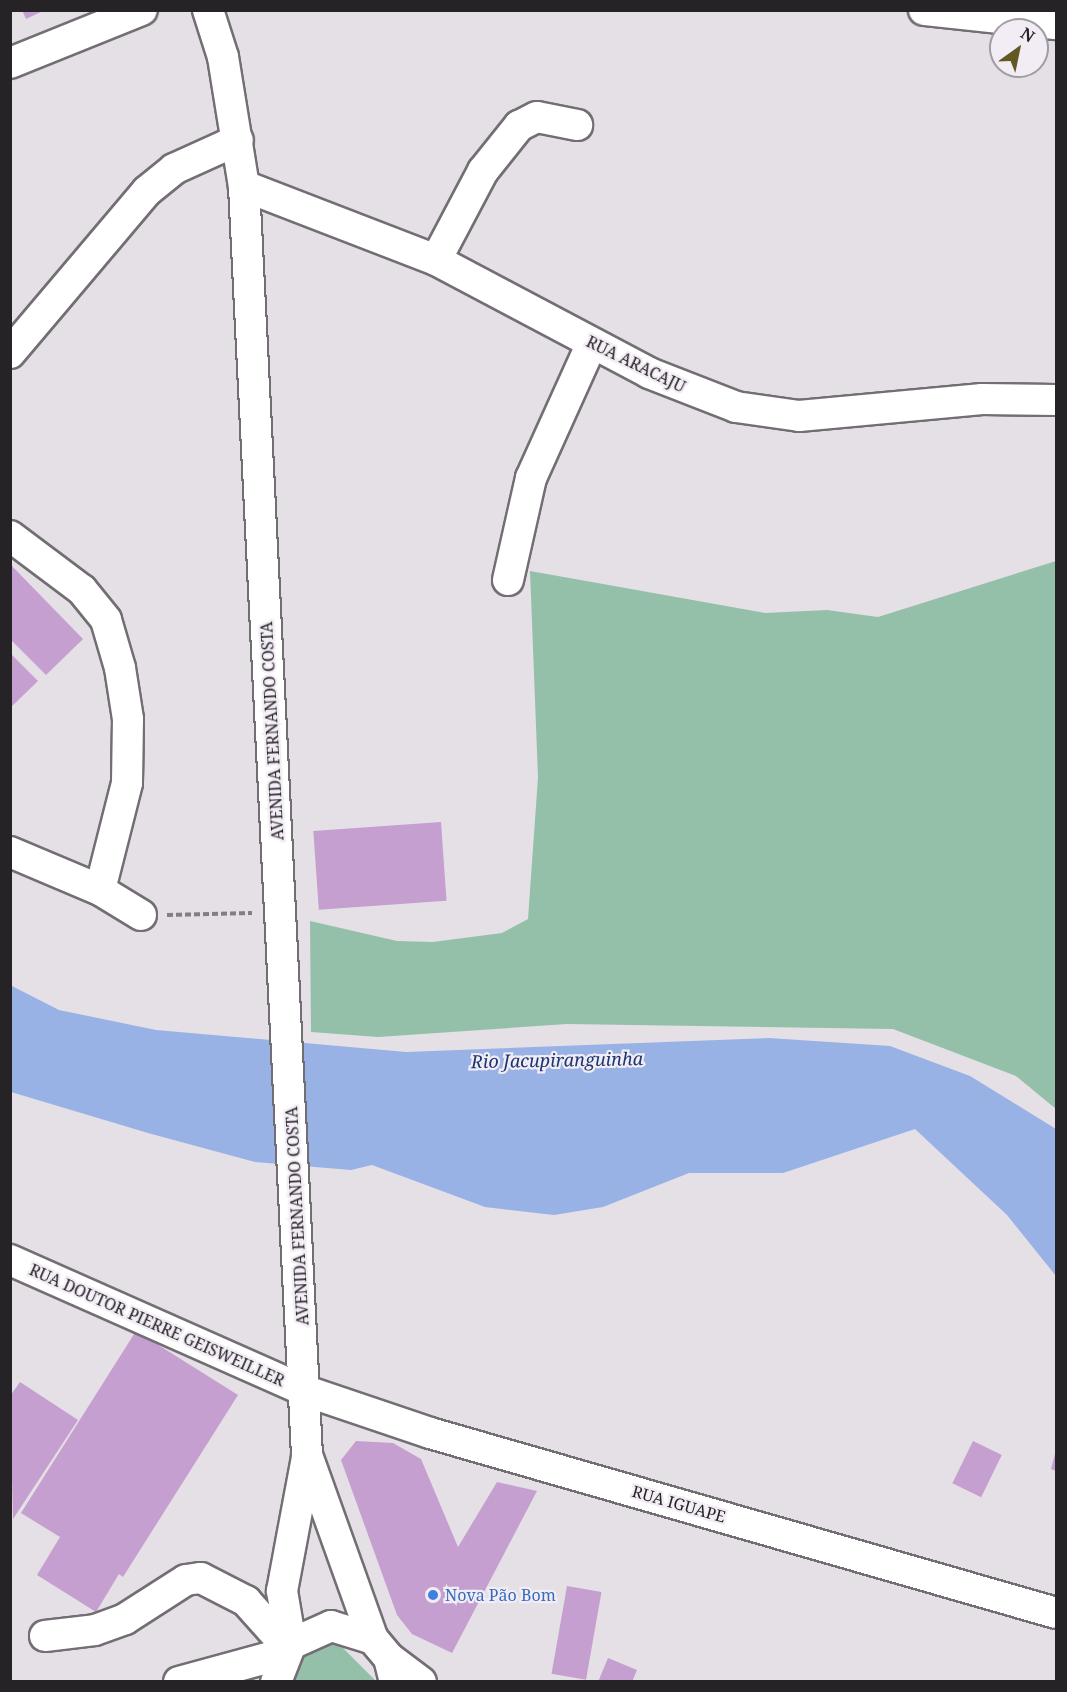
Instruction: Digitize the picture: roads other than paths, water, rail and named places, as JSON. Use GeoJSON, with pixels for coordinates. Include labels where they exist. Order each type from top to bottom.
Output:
{"type":"FeatureCollection","features":[{"type":"Feature","properties":{"kind":"street"},"geometry":{"type":"LineString","coordinates":[[10,63],[142,10]]}},
{"type":"Feature","properties":{"kind":"street","name":"AVENIDA FERNANDO COSTA"},"geometry":{"type":"LineString","coordinates":[[208,10],[238,140],[244,186],[302,1281],[303,1390],[308,1455],[283,1582],[288,1648]]}},
{"type":"Feature","properties":{"kind":"street"},"geometry":{"type":"LineString","coordinates":[[924,10],[1056,24]]}},
{"type":"Feature","properties":{"kind":"street"},"geometry":{"type":"LineString","coordinates":[[436,260],[483,171],[519,126],[537,117],[577,125]]}},
{"type":"Feature","properties":{"kind":"street"},"geometry":{"type":"LineString","coordinates":[[10,353],[147,191],[174,169],[238,140]]}},
{"type":"Feature","properties":{"kind":"street","name":"RUA ARACAJU"},"geometry":{"type":"LineString","coordinates":[[244,186],[436,260],[679,388],[764,412],[834,414],[982,399],[1056,400]]}},
{"type":"Feature","properties":{"kind":"street"},"geometry":{"type":"LineString","coordinates":[[508,580],[531,478],[592,343]]}},
{"type":"Feature","properties":{"kind":"street"},"geometry":{"type":"LineString","coordinates":[[10,536],[82,590],[106,620],[120,668],[128,719],[127,783],[100,890]]}},
{"type":"Feature","properties":{"kind":"street"},"geometry":{"type":"LineString","coordinates":[[10,852],[100,890],[141,915]]}},
{"type":"Feature","properties":{"kind":"street","name":"RUA DOUTOR PIERRE GEISWEILLER"},"geometry":{"type":"LineString","coordinates":[[10,1260],[303,1390]]}},
{"type":"Feature","properties":{"kind":"street","name":"RUA IGUAPE"},"geometry":{"type":"LineString","coordinates":[[303,1390],[430,1433],[1056,1613]]}},
{"type":"Feature","properties":{"kind":"street","name":"AVENIDA FERNANDO COSTA"},"geometry":{"type":"LineString","coordinates":[[308,1455],[385,1660]]}},
{"type":"Feature","properties":{"kind":"street"},"geometry":{"type":"LineString","coordinates":[[45,1636],[95,1630],[126,1619],[176,1585],[201,1578],[246,1602],[288,1648]]}},
{"type":"Feature","properties":{"kind":"street"},"geometry":{"type":"LineString","coordinates":[[179,1682],[288,1648],[309,1631],[331,1626],[421,1682]]}},
{"type":"Feature","properties":{"kind":"street"},"geometry":{"type":"LineString","coordinates":[[276,1682],[288,1648]]}},
{"type":"Feature","properties":{"kind":"water","name":"Rio Jacupiranguinha"},"geometry":{"type":"Polygon","coordinates":[[[10,985],[59,1010],[156,1030],[406,1052],[769,1038],[890,1046],[970,1076],[1056,1129],[1056,1276],[1007,1215],[915,1129],[783,1173],[689,1173],[603,1207],[554,1215],[485,1207],[372,1165],[351,1170],[255,1162],[148,1133],[11,1092],[10,985]]]}},
{"type":"Feature","properties":{"kind":"place","name":"Nova Pão Bom"},"geometry":{"type":"Point","coordinates":[433,1595]}}]}
